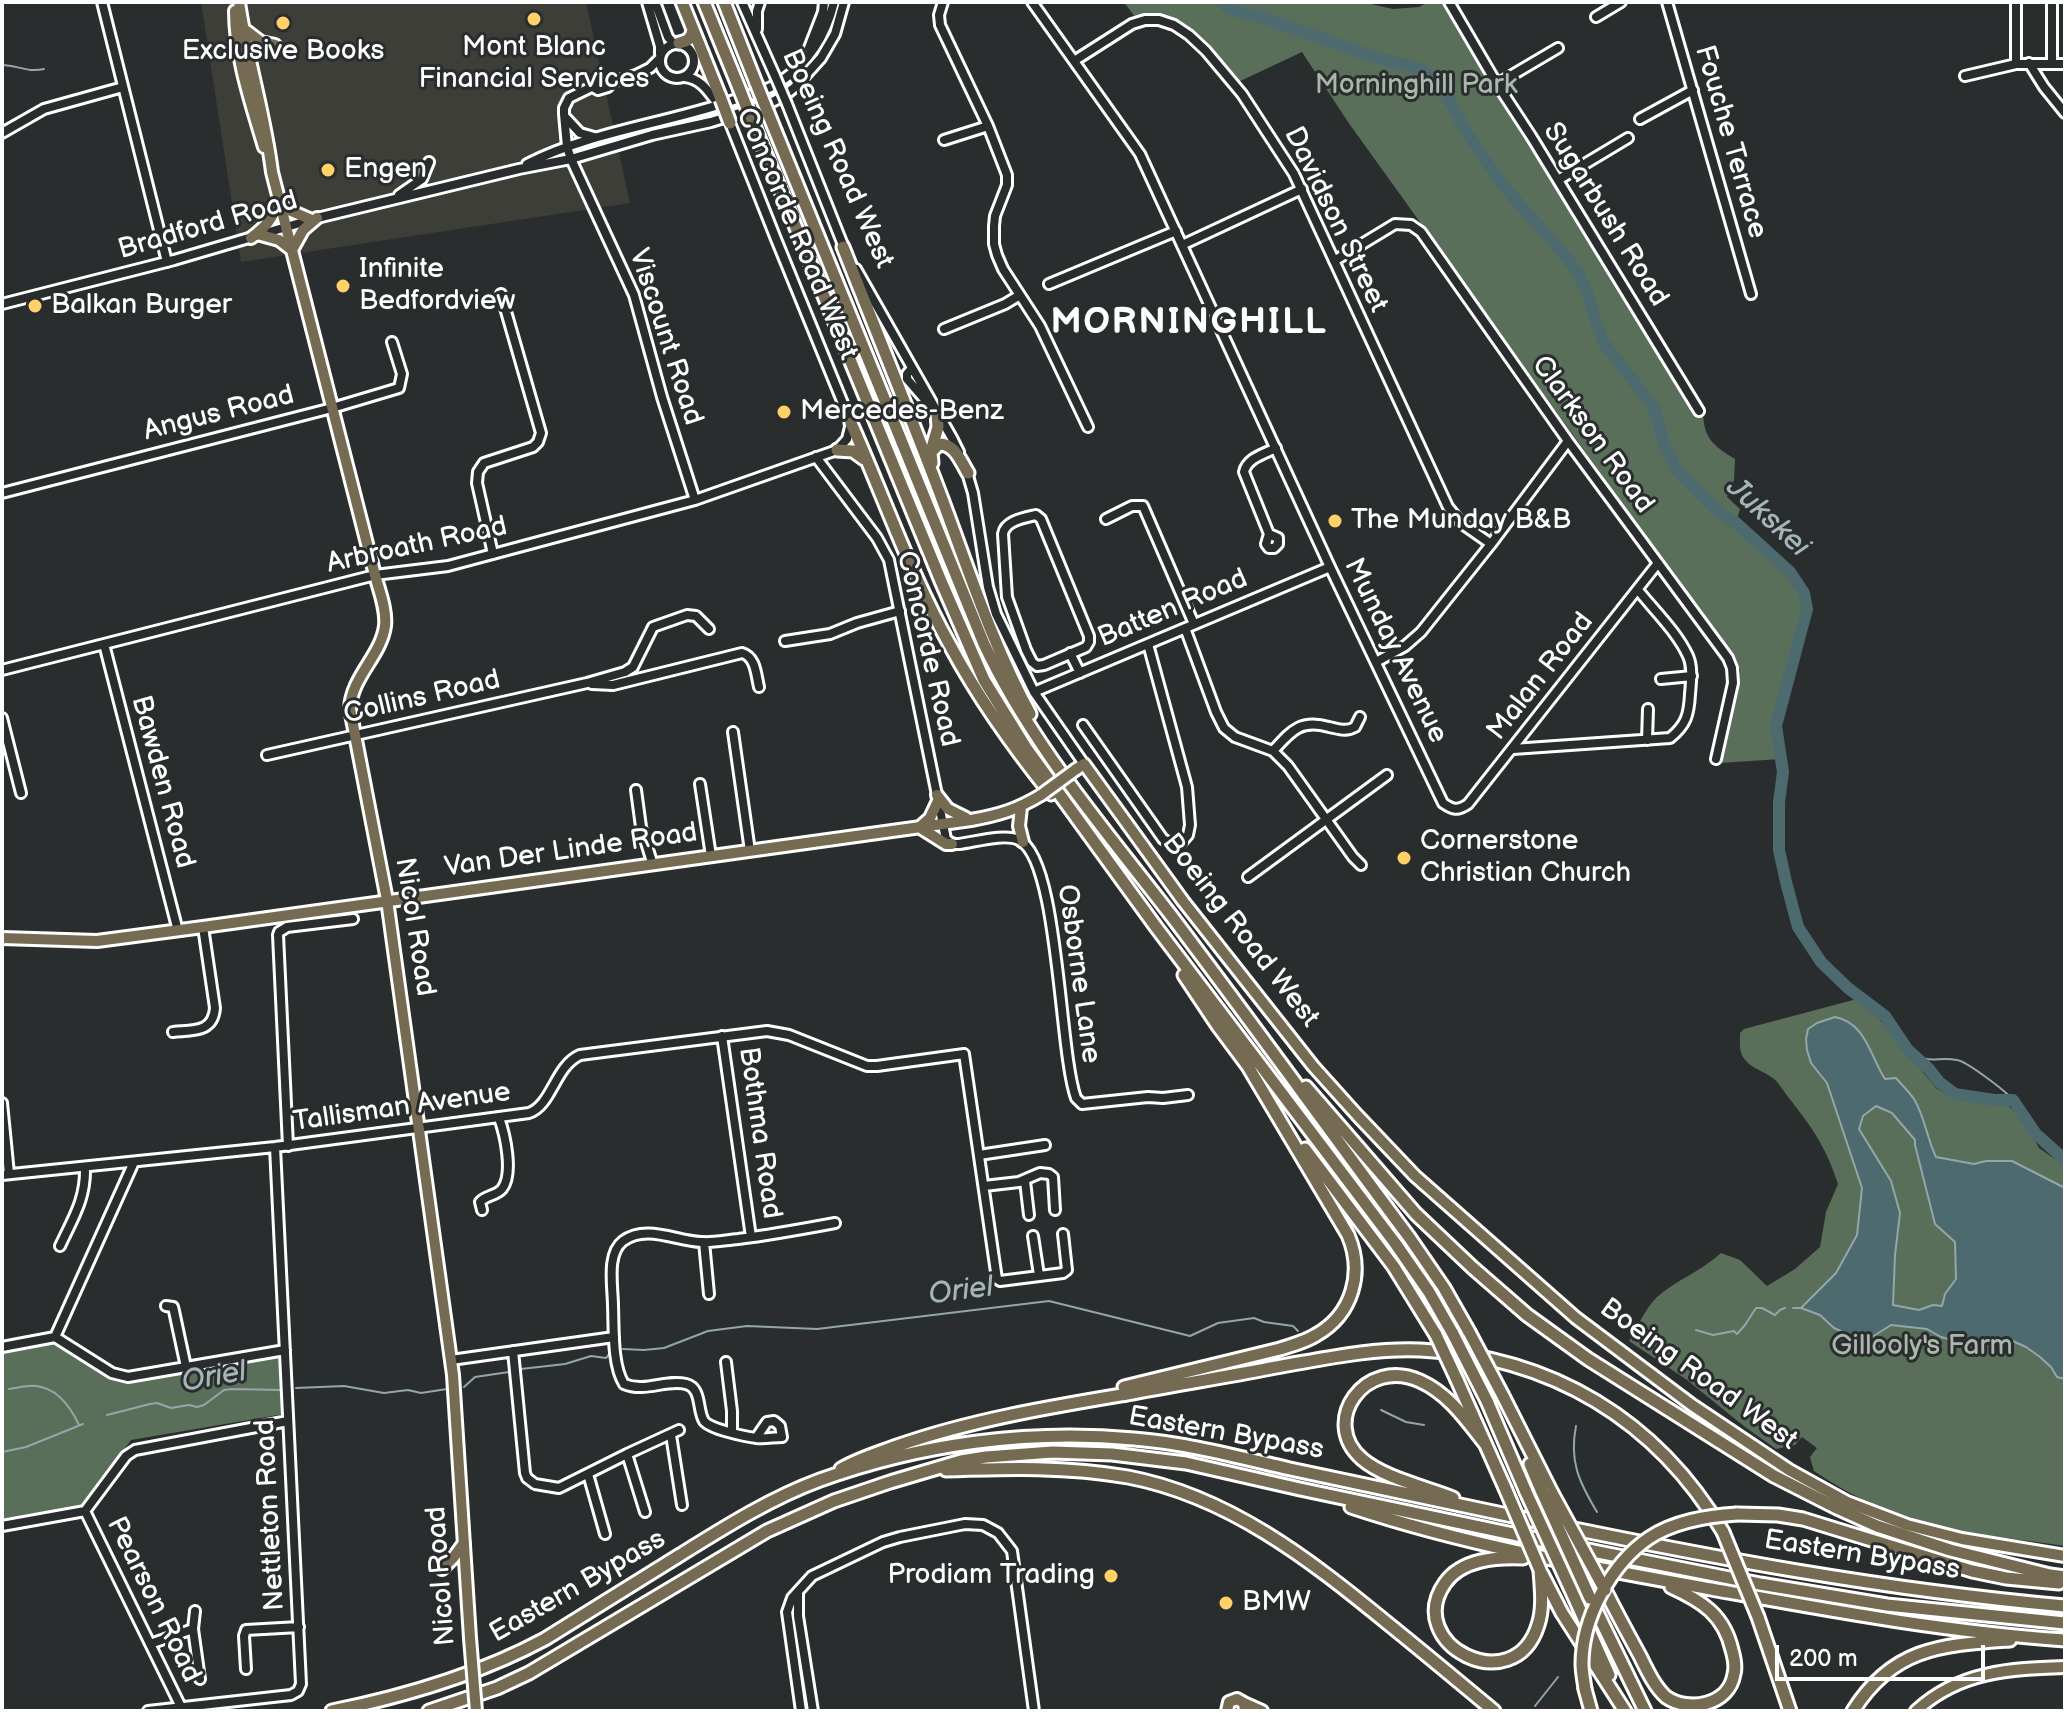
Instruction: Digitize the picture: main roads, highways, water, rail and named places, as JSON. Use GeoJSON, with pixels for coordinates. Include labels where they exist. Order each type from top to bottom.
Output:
{"type":"FeatureCollection","features":[{"type":"Feature","properties":{"kind":"highway"},"geometry":{"type":"LineString","coordinates":[[682,2],[730,123]]}},
{"type":"Feature","properties":{"kind":"highway"},"geometry":{"type":"LineString","coordinates":[[704,2],[984,680],[1026,748],[1115,871],[1429,1292],[1487,1401],[1626,1711]]}},
{"type":"Feature","properties":{"kind":"highway"},"geometry":{"type":"LineString","coordinates":[[724,2],[984,644],[1012,700],[1072,787],[1171,915],[1444,1288],[1503,1396],[1547,1492],[1590,1598],[1645,1711]]}},
{"type":"Feature","properties":{"kind":"highway"},"geometry":{"type":"LineString","coordinates":[[676,43],[687,41],[693,30]]}},
{"type":"Feature","properties":{"kind":"highway"},"geometry":{"type":"LineString","coordinates":[[843,247],[995,642],[1022,701],[1072,787]]}},
{"type":"Feature","properties":{"kind":"highway"},"geometry":{"type":"LineString","coordinates":[[937,413],[938,427],[931,452],[941,498]]}},
{"type":"Feature","properties":{"kind":"highway"},"geometry":{"type":"LineString","coordinates":[[851,423],[920,584],[971,682],[1042,783],[1115,871]]}},
{"type":"Feature","properties":{"kind":"highway"},"geometry":{"type":"LineString","coordinates":[[931,452],[939,444],[949,445],[968,473]]}},
{"type":"Feature","properties":{"kind":"highway"},"geometry":{"type":"LineString","coordinates":[[837,450],[858,453],[875,477]]}},
{"type":"Feature","properties":{"kind":"highway"},"geometry":{"type":"LineString","coordinates":[[1156,927],[1195,991],[1302,1144],[1394,1267],[1436,1335],[1505,1488],[1545,1587],[1626,1711]]}},
{"type":"Feature","properties":{"kind":"highway"},"geometry":{"type":"LineString","coordinates":[[1251,1024],[1416,1214],[1507,1298],[1575,1351],[1774,1476],[1837,1508],[1877,1526],[2065,1584]]}},
{"type":"Feature","properties":{"kind":"highway"},"geometry":{"type":"LineString","coordinates":[[1046,1408],[1280,1349],[1316,1336],[1329,1327],[1343,1310],[1354,1284],[1356,1268],[1352,1244],[1246,1063]]}},
{"type":"Feature","properties":{"kind":"highway"},"geometry":{"type":"LineString","coordinates":[[820,1480],[860,1459],[927,1436],[993,1419],[1373,1352],[1421,1350],[1510,1363],[1553,1378],[1614,1413],[1687,1479],[1723,1532],[1758,1617],[1790,1711]]}},
{"type":"Feature","properties":{"kind":"highway"},"geometry":{"type":"LineString","coordinates":[[1481,1510],[1366,1462],[1349,1439],[1348,1409],[1359,1390],[1376,1378],[1395,1375],[1412,1378],[1436,1390],[1450,1402],[1486,1445]]}},
{"type":"Feature","properties":{"kind":"highway","name":"Eastern Bypass"},"geometry":{"type":"LineString","coordinates":[[332,1711],[429,1688],[520,1653],[725,1527],[820,1480],[885,1461],[963,1444],[1013,1438],[1082,1436],[1162,1442],[1762,1566],[1940,1593],[2065,1606]]}},
{"type":"Feature","properties":{"kind":"highway","name":"Eastern Bypass"},"geometry":{"type":"LineString","coordinates":[[429,1711],[497,1688],[529,1673],[767,1531],[834,1501],[925,1471],[986,1457],[1081,1452],[1157,1458],[1760,1584],[1887,1605],[2065,1623]]}},
{"type":"Feature","properties":{"kind":"highway"},"geometry":{"type":"LineString","coordinates":[[925,1471],[1078,1470],[1155,1484],[1212,1505],[1259,1528],[1322,1570],[1494,1711]]}},
{"type":"Feature","properties":{"kind":"highway"},"geometry":{"type":"LineString","coordinates":[[1300,1489],[1444,1536],[1602,1569],[1939,1627],[2065,1640]]}},
{"type":"Feature","properties":{"kind":"highway"},"geometry":{"type":"LineString","coordinates":[[1547,1492],[1653,1680],[1666,1697],[1679,1705],[1699,1707],[1714,1702],[1726,1692],[1734,1675],[1733,1657],[1728,1634],[1714,1613],[1694,1597],[1670,1587],[1602,1569]]}},
{"type":"Feature","properties":{"kind":"highway"},"geometry":{"type":"LineString","coordinates":[[1591,1711],[1582,1664],[1587,1631],[1601,1594],[1619,1568],[1648,1539],[1700,1518],[1737,1514],[1803,1519],[1972,1571],[2006,1578],[2065,1577]]}},
{"type":"Feature","properties":{"kind":"highway"},"geometry":{"type":"LineString","coordinates":[[1545,1587],[1539,1624],[1529,1643],[1510,1658],[1490,1662],[1474,1660],[1456,1650],[1438,1625],[1437,1600],[1445,1583],[1462,1568],[1475,1562],[1519,1558],[1583,1565]]}},
{"type":"Feature","properties":{"kind":"highway"},"geometry":{"type":"LineString","coordinates":[[1853,1711],[1878,1679],[1912,1656],[1958,1643],[2042,1638]]}},
{"type":"Feature","properties":{"kind":"main road","name":"Nicol Road"},"geometry":{"type":"LineString","coordinates":[[237,2],[265,119],[272,172]]}},
{"type":"Feature","properties":{"kind":"main road","name":"Nicol Road"},"geometry":{"type":"LineString","coordinates":[[237,2],[235,30],[241,64],[293,250],[384,613],[385,627],[352,694],[350,709],[387,900],[451,1360],[476,1711]]}},
{"type":"Feature","properties":{"kind":"main road"},"geometry":{"type":"LineString","coordinates":[[244,29],[261,42],[275,45]]}},
{"type":"Feature","properties":{"kind":"main road"},"geometry":{"type":"LineString","coordinates":[[279,200],[291,211],[315,219],[303,230],[293,250],[279,240],[256,237],[271,220],[279,200]]}},
{"type":"Feature","properties":{"kind":"main road","name":"Van Der Linde Road"},"geometry":{"type":"LineString","coordinates":[[2,938],[97,941],[971,820],[1021,807],[1080,767]]}},
{"type":"Feature","properties":{"kind":"main road","name":"Boeing Road West"},"geometry":{"type":"LineString","coordinates":[[1080,767],[1313,1066],[1357,1115],[1415,1176],[1576,1318],[1692,1405],[1789,1470],[1847,1502],[1907,1525],[1962,1539],[2065,1556]]}},
{"type":"Feature","properties":{"kind":"main road"},"geometry":{"type":"LineString","coordinates":[[952,844],[941,841],[920,826],[930,818],[938,798],[948,809],[971,820]]}},
{"type":"Feature","properties":{"kind":"main road"},"geometry":{"type":"LineString","coordinates":[[1021,807],[1019,826],[1023,842]]}},
{"type":"Feature","properties":{"kind":"main road"},"geometry":{"type":"LineString","coordinates":[[442,1569],[464,1542]]}},
{"type":"Feature","properties":{"kind":"main road"},"geometry":{"type":"LineString","coordinates":[[1916,1711],[1953,1685],[1972,1677],[1992,1672],[2065,1667]]}},
{"type":"Feature","properties":{"kind":"main road"},"geometry":{"type":"LineString","coordinates":[[1215,1711],[1227,1709],[1234,1699],[1240,1700],[1244,1707],[1262,1711]]}},
{"type":"Feature","properties":{"kind":"water"},"geometry":{"type":"Polygon","coordinates":[[[1835,1017],[1854,1026],[1885,1079],[1896,1078],[1914,1099],[1936,1157],[1974,1164],[2012,1161],[2065,1188],[2065,1379],[2057,1377],[2051,1367],[2026,1347],[2006,1338],[1993,1337],[1963,1343],[1927,1329],[1891,1325],[1864,1342],[1834,1328],[1820,1315],[1801,1308],[1836,1273],[1857,1235],[1862,1188],[1827,1083],[1811,1063],[1807,1050],[1808,1029],[1835,1017]],[[1876,1106],[1863,1116],[1859,1129],[1891,1181],[1900,1213],[1893,1305],[1919,1310],[1933,1305],[1942,1306],[1945,1294],[1956,1279],[1955,1242],[1935,1224],[1915,1140],[1892,1113],[1876,1106]]]}},
{"type":"Feature","properties":{"kind":"waterway","name":"Jukskei"},"geometry":{"type":"LineString","coordinates":[[1222,2],[1242,13],[1425,72],[1442,87],[1466,131],[1506,189],[1578,273],[1604,343],[1654,408],[1664,443],[1676,469],[1720,513],[1735,522],[1790,572],[1804,593],[1807,609],[1776,726],[1783,772],[1779,802],[1779,850],[1798,927],[1821,962],[1848,988],[1885,1016],[1908,1050],[1939,1082],[1955,1094],[2013,1100],[2036,1134],[2065,1160]]}},
{"type":"Feature","properties":{"kind":"waterway"},"geometry":{"type":"LineString","coordinates":[[2,65],[44,69]]}},
{"type":"Feature","properties":{"kind":"waterway"},"geometry":{"type":"LineString","coordinates":[[1908,1050],[1927,1059],[1962,1062],[2013,1100]]}},
{"type":"Feature","properties":{"kind":"waterway","name":"Oriel"},"geometry":{"type":"LineString","coordinates":[[623,1349],[664,1348],[708,1331],[747,1326],[817,1329],[1049,1301],[1190,1336],[1218,1323],[1254,1318],[1293,1326],[1298,1331]]}},
{"type":"Feature","properties":{"kind":"waterway"},"geometry":{"type":"LineString","coordinates":[[1696,1330],[1713,1335],[1734,1331],[1737,1334],[1756,1308],[1775,1315],[1785,1308]]}},
{"type":"Feature","properties":{"kind":"waterway"},"geometry":{"type":"LineString","coordinates":[[1793,1308],[1801,1308]]}},
{"type":"Feature","properties":{"kind":"waterway","name":"Oriel"},"geometry":{"type":"LineString","coordinates":[[521,1369],[565,1364],[591,1356],[606,1358],[611,1352]]}},
{"type":"Feature","properties":{"kind":"waterway"},"geometry":{"type":"LineString","coordinates":[[464,1387],[475,1377],[509,1372]]}},
{"type":"Feature","properties":{"kind":"waterway"},"geometry":{"type":"LineString","coordinates":[[9,1389],[33,1386],[50,1391],[67,1406],[79,1425]]}},
{"type":"Feature","properties":{"kind":"waterway","name":"Oriel"},"geometry":{"type":"LineString","coordinates":[[296,1388],[344,1386],[384,1393],[447,1389]]}},
{"type":"Feature","properties":{"kind":"waterway","name":"Oriel"},"geometry":{"type":"LineString","coordinates":[[107,1415],[157,1403],[171,1408],[197,1407],[224,1390],[281,1390]]}},
{"type":"Feature","properties":{"kind":"waterway"},"geometry":{"type":"LineString","coordinates":[[1381,1410],[1406,1422],[1424,1425]]}},
{"type":"Feature","properties":{"kind":"waterway"},"geometry":{"type":"LineString","coordinates":[[2,1452],[26,1447],[83,1424]]}},
{"type":"Feature","properties":{"kind":"waterway"},"geometry":{"type":"LineString","coordinates":[[1576,1426],[1574,1450],[1577,1471],[1597,1512]]}},
{"type":"Feature","properties":{"kind":"waterway"},"geometry":{"type":"LineString","coordinates":[[1535,1706],[1558,1677]]}},
{"type":"Feature","properties":{"kind":"place","name":"Mont Blanc Financial Services"},"geometry":{"type":"Point","coordinates":[534,19]}},
{"type":"Feature","properties":{"kind":"place","name":"Exclusive Books"},"geometry":{"type":"Point","coordinates":[283,23]}},
{"type":"Feature","properties":{"kind":"place","name":"Engen"},"geometry":{"type":"Point","coordinates":[328,170]}},
{"type":"Feature","properties":{"kind":"place","name":"Infinite Bedfordview"},"geometry":{"type":"Point","coordinates":[343,286]}},
{"type":"Feature","properties":{"kind":"place","name":"Balkan Burger"},"geometry":{"type":"Point","coordinates":[35,306]}},
{"type":"Feature","properties":{"kind":"place","name":"Mercedes-Benz"},"geometry":{"type":"Point","coordinates":[784,412]}},
{"type":"Feature","properties":{"kind":"place","name":"The Munday B&B"},"geometry":{"type":"Point","coordinates":[1335,521]}},
{"type":"Feature","properties":{"kind":"place","name":"Cornerstone Christian Church"},"geometry":{"type":"Point","coordinates":[1404,858]}},
{"type":"Feature","properties":{"kind":"place","name":"Prodiam Trading"},"geometry":{"type":"Point","coordinates":[1111,1576]}},
{"type":"Feature","properties":{"kind":"place","name":"BMW"},"geometry":{"type":"Point","coordinates":[1226,1603]}},
{"type":"Feature","properties":{"kind":"district","name":"MORNINGHILL"},"geometry":{"type":"Point","coordinates":[1189,324]}},
{"type":"Feature","properties":{"kind":"park label","name":"Morninghill Park"},"geometry":{"type":"Point","coordinates":[1416,86]}},
{"type":"Feature","properties":{"kind":"park label","name":"Gillooly's Farm"},"geometry":{"type":"Point","coordinates":[1922,1347]}}]}
